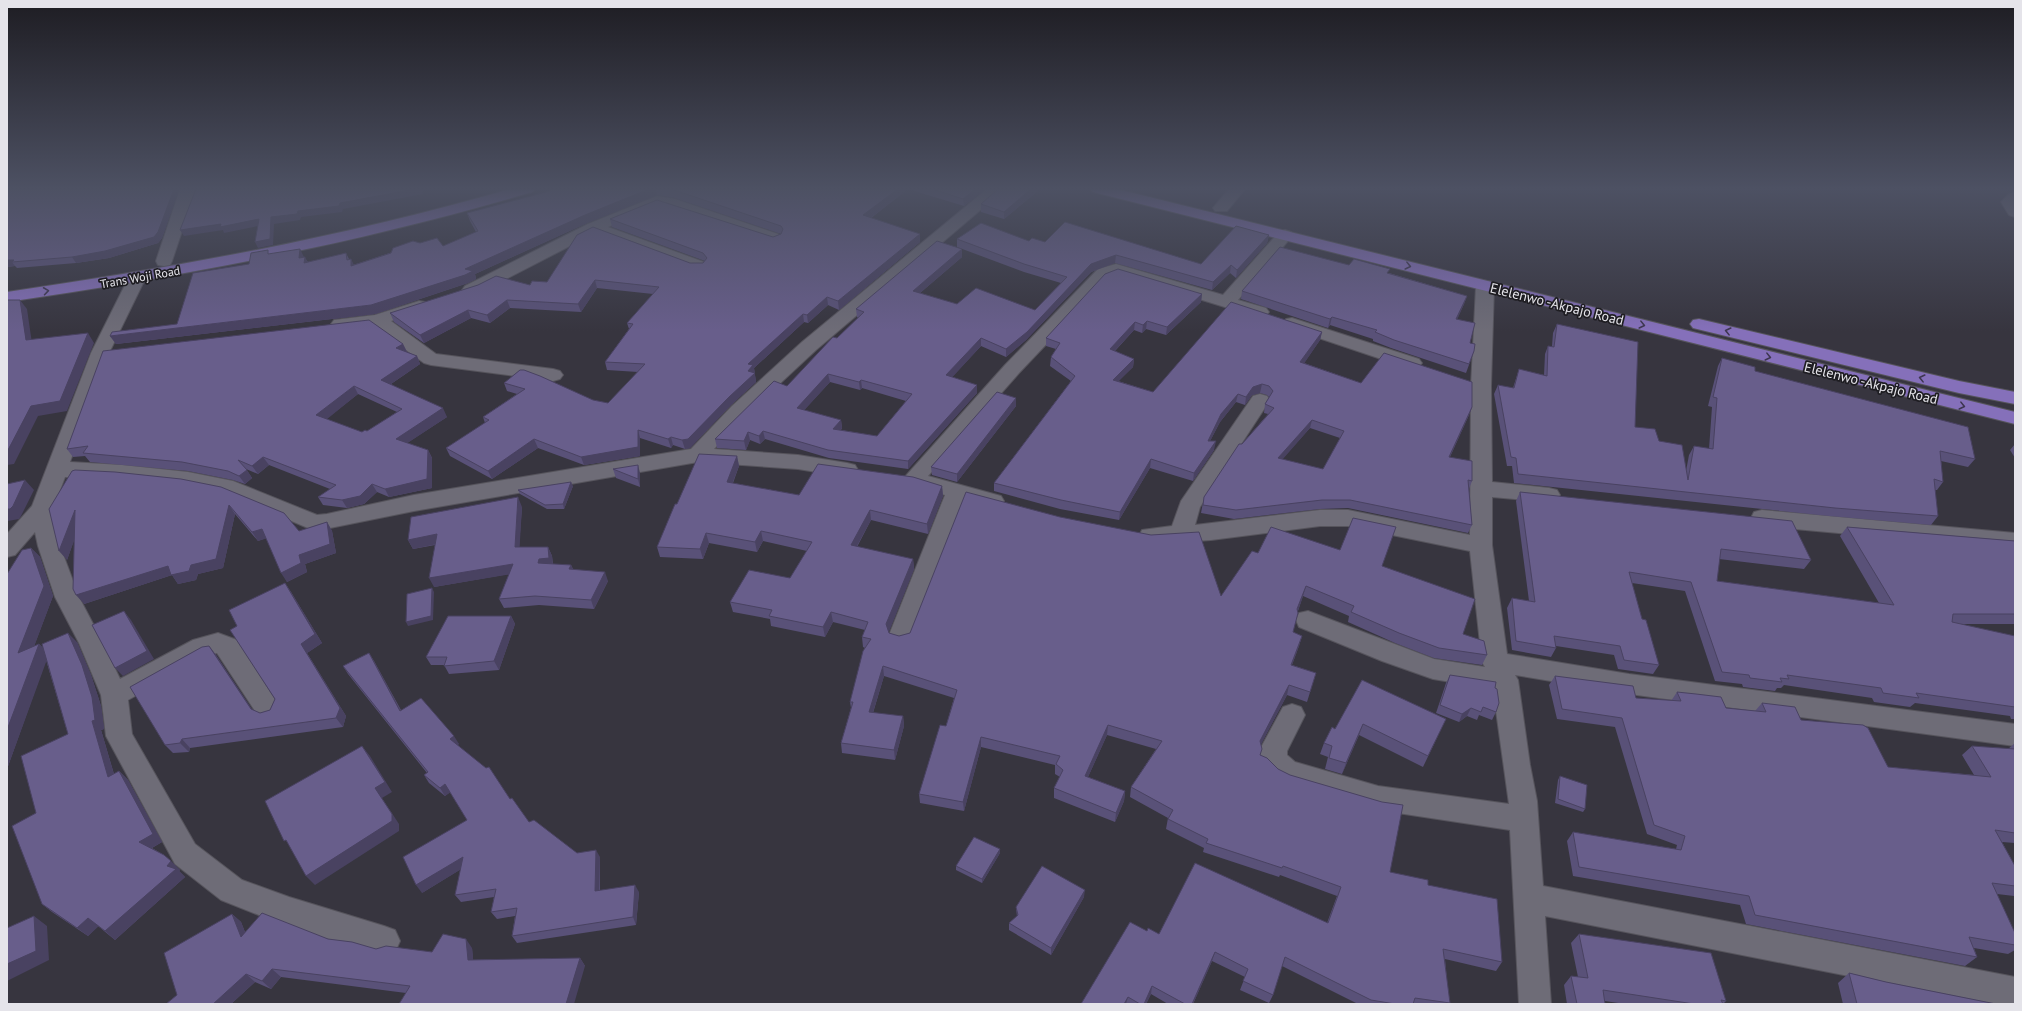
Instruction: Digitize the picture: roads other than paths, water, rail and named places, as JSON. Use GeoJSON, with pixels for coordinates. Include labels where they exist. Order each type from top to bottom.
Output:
{"type":"FeatureCollection","features":[{"type":"Feature","properties":{"kind":"main road","name":"Trans Woji Road"},"geometry":{"type":"LineString","coordinates":[[7,285],[164,261],[298,236]]}},
{"type":"Feature","properties":{"kind":"main road","name":"Trans Woji Road"},"geometry":{"type":"LineString","coordinates":[[7,297],[137,277],[307,246],[348,236]]}},
{"type":"Feature","properties":{"kind":"main road","name":"Elelenwo -Akpajo Road"},"geometry":{"type":"LineString","coordinates":[[1290,236],[2015,418]]}},
{"type":"Feature","properties":{"kind":"main road","name":"Elelenwo -Akpajo Road"},"geometry":{"type":"LineString","coordinates":[[1337,236],[1959,387],[2015,398]]}},
{"type":"Feature","properties":{"kind":"street"},"geometry":{"type":"LineString","coordinates":[[164,261],[172,236]]}},
{"type":"Feature","properties":{"kind":"street"},"geometry":{"type":"LineString","coordinates":[[322,326],[377,320],[475,288],[576,236]]}},
{"type":"Feature","properties":{"kind":"street"},"geometry":{"type":"LineString","coordinates":[[618,236],[698,266]]}},
{"type":"Feature","properties":{"kind":"street"},"geometry":{"type":"LineString","coordinates":[[770,236],[775,238]]}},
{"type":"Feature","properties":{"kind":"street"},"geometry":{"type":"LineString","coordinates":[[698,455],[710,439],[741,408],[827,329],[940,236]]}},
{"type":"Feature","properties":{"kind":"street"},"geometry":{"type":"LineString","coordinates":[[1228,302],[1284,236]]}},
{"type":"Feature","properties":{"kind":"street"},"geometry":{"type":"LineString","coordinates":[[914,479],[1012,369],[1104,274],[1116,269],[1228,302],[1429,369]]}},
{"type":"Feature","properties":{"kind":"street"},"geometry":{"type":"LineString","coordinates":[[8,547],[42,509],[55,470],[100,354],[137,277]]}},
{"type":"Feature","properties":{"kind":"street"},"geometry":{"type":"LineString","coordinates":[[1485,286],[1474,384],[1481,488],[1481,545],[1500,671],[1523,801],[1535,1004]]}},
{"type":"Feature","properties":{"kind":"street"},"geometry":{"type":"LineString","coordinates":[[377,320],[431,359],[553,375]]}},
{"type":"Feature","properties":{"kind":"street"},"geometry":{"type":"LineString","coordinates":[[100,354],[124,351]]}},
{"type":"Feature","properties":{"kind":"street"},"geometry":{"type":"LineString","coordinates":[[1182,534],[1190,506],[1260,400]]}},
{"type":"Feature","properties":{"kind":"street"},"geometry":{"type":"LineString","coordinates":[[55,470],[81,469],[122,472],[196,481],[233,488],[315,523],[327,522],[414,503],[698,455],[798,462],[868,473]]}},
{"type":"Feature","properties":{"kind":"street"},"geometry":{"type":"LineString","coordinates":[[891,476],[914,479],[1016,507]]}},
{"type":"Feature","properties":{"kind":"street"},"geometry":{"type":"LineString","coordinates":[[1481,488],[1568,497]]}},
{"type":"Feature","properties":{"kind":"street"},"geometry":{"type":"LineString","coordinates":[[902,635],[957,492]]}},
{"type":"Feature","properties":{"kind":"street"},"geometry":{"type":"LineString","coordinates":[[42,509],[49,546],[67,597],[91,643],[114,696],[119,736],[185,854],[232,890],[289,912],[384,941]]}},
{"type":"Feature","properties":{"kind":"street"},"geometry":{"type":"LineString","coordinates":[[1743,516],[2015,541]]}},
{"type":"Feature","properties":{"kind":"street"},"geometry":{"type":"LineString","coordinates":[[1127,531],[1150,536],[1211,532],[1320,518],[1348,518],[1481,545]]}},
{"type":"Feature","properties":{"kind":"street"},"geometry":{"type":"LineString","coordinates":[[1308,620],[1391,654],[1433,669],[1500,671],[1629,684],[2015,736]]}},
{"type":"Feature","properties":{"kind":"street"},"geometry":{"type":"LineString","coordinates":[[114,696],[202,647],[218,643],[228,647],[268,709]]}},
{"type":"Feature","properties":{"kind":"street"},"geometry":{"type":"LineString","coordinates":[[1292,715],[1273,751],[1275,761],[1287,771],[1378,798],[1524,819]]}},
{"type":"Feature","properties":{"kind":"street"},"geometry":{"type":"LineString","coordinates":[[1529,898],[2015,993]]}}]}
